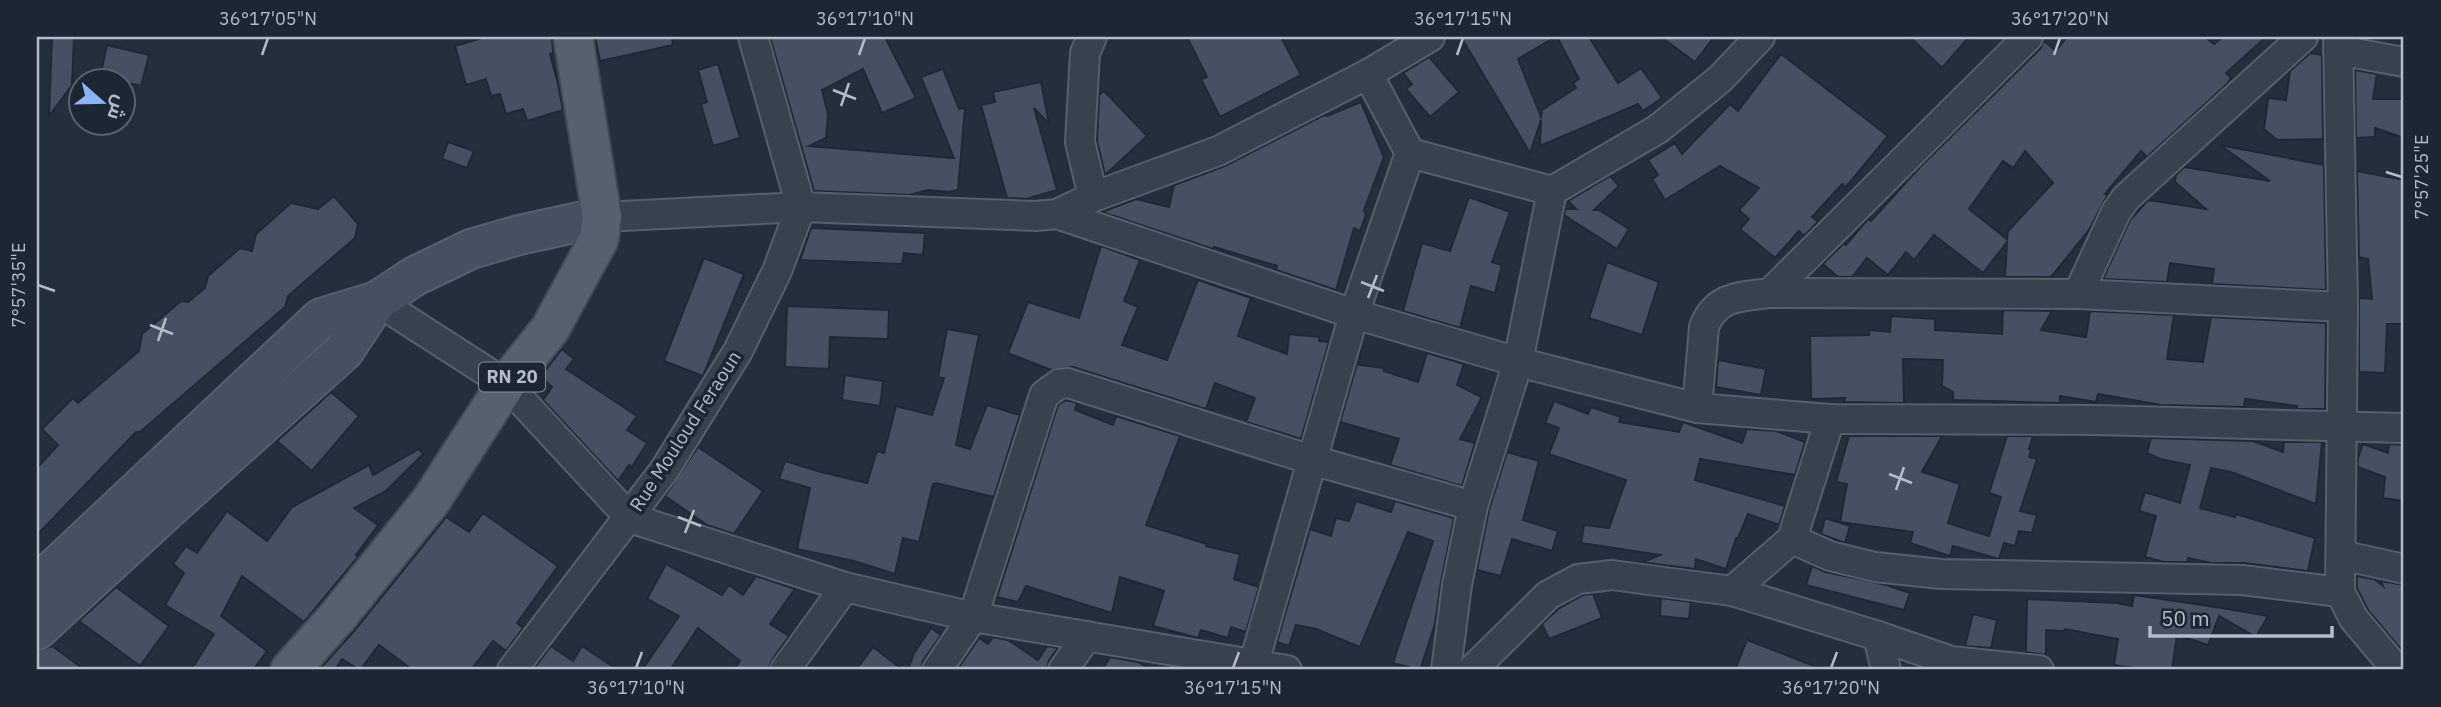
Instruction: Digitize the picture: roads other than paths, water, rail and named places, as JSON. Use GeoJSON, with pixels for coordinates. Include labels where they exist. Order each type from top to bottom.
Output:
{"type":"FeatureCollection","features":[{"type":"Feature","properties":{"kind":"main road","name":"RN 20"},"geometry":{"type":"LineString","coordinates":[[290,670],[430,502],[506,384],[550,329],[599,239],[602,217],[573,37]]}},
{"type":"Feature","properties":{"kind":"main road"},"geometry":{"type":"LineString","coordinates":[[37,585],[321,318],[377,301],[415,276],[471,249],[519,235],[602,217]]}},
{"type":"Feature","properties":{"kind":"main road"},"geometry":{"type":"LineString","coordinates":[[37,630],[344,351],[377,301]]}},
{"type":"Feature","properties":{"kind":"street"},"geometry":{"type":"LineString","coordinates":[[753,37],[801,206]]}},
{"type":"Feature","properties":{"kind":"street"},"geometry":{"type":"LineString","coordinates":[[1091,37],[1085,53],[1080,142],[1093,197]]}},
{"type":"Feature","properties":{"kind":"street"},"geometry":{"type":"LineString","coordinates":[[602,217],[801,206],[1036,216],[1057,214],[1093,197],[1218,151],[1368,74],[1430,37]]}},
{"type":"Feature","properties":{"kind":"street"},"geometry":{"type":"LineString","coordinates":[[1368,74],[1410,153],[1552,191],[1658,129],[1720,79],[1760,37]]}},
{"type":"Feature","properties":{"kind":"street"},"geometry":{"type":"LineString","coordinates":[[1770,293],[2028,37]]}},
{"type":"Feature","properties":{"kind":"street"},"geometry":{"type":"LineString","coordinates":[[2078,294],[2116,212],[2126,198],[2303,37]]}},
{"type":"Feature","properties":{"kind":"street"},"geometry":{"type":"LineString","coordinates":[[2397,670],[2354,619],[2340,592],[2343,307],[2338,43],[2404,62]]}},
{"type":"Feature","properties":{"kind":"street"},"geometry":{"type":"LineString","coordinates":[[1254,663],[1354,314],[1410,153]]}},
{"type":"Feature","properties":{"kind":"street"},"geometry":{"type":"LineString","coordinates":[[1447,670],[1457,584],[1473,506],[1518,362],[1552,191]]}},
{"type":"Feature","properties":{"kind":"street","name":"Rue Mouloud Feraoun"},"geometry":{"type":"LineString","coordinates":[[512,670],[665,470],[738,351],[777,271],[801,206]]}},
{"type":"Feature","properties":{"kind":"street"},"geometry":{"type":"LineString","coordinates":[[1057,214],[1354,314],[1518,362],[1697,408],[1830,419],[2111,421],[2404,428]]}},
{"type":"Feature","properties":{"kind":"street"},"geometry":{"type":"LineString","coordinates":[[1697,408],[1704,327],[1708,316],[1718,304],[1726,301],[1770,293],[2078,294],[2343,307]]}},
{"type":"Feature","properties":{"kind":"street"},"geometry":{"type":"LineString","coordinates":[[377,301],[506,384],[630,518],[845,587],[973,617],[1287,670]]}},
{"type":"Feature","properties":{"kind":"street"},"geometry":{"type":"LineString","coordinates":[[937,670],[973,617],[1044,396],[1059,384],[1068,383],[1312,460],[1473,506]]}},
{"type":"Feature","properties":{"kind":"street"},"geometry":{"type":"LineString","coordinates":[[1732,591],[1792,539],[1830,419]]}},
{"type":"Feature","properties":{"kind":"street"},"geometry":{"type":"LineString","coordinates":[[1792,539],[1830,556],[1875,567],[1941,574],[2242,580],[2340,592]]}},
{"type":"Feature","properties":{"kind":"street"},"geometry":{"type":"LineString","coordinates":[[2341,555],[2404,569]]}},
{"type":"Feature","properties":{"kind":"street"},"geometry":{"type":"LineString","coordinates":[[1472,670],[1549,595],[1578,579],[1612,575],[1732,591],[1951,661],[2039,670]]}},
{"type":"Feature","properties":{"kind":"street"},"geometry":{"type":"LineString","coordinates":[[785,670],[845,587]]}},
{"type":"Feature","properties":{"kind":"street"},"geometry":{"type":"LineString","coordinates":[[1063,670],[1087,636]]}},
{"type":"Feature","properties":{"kind":"street"},"geometry":{"type":"LineString","coordinates":[[1878,636],[1886,670]]}}]}
